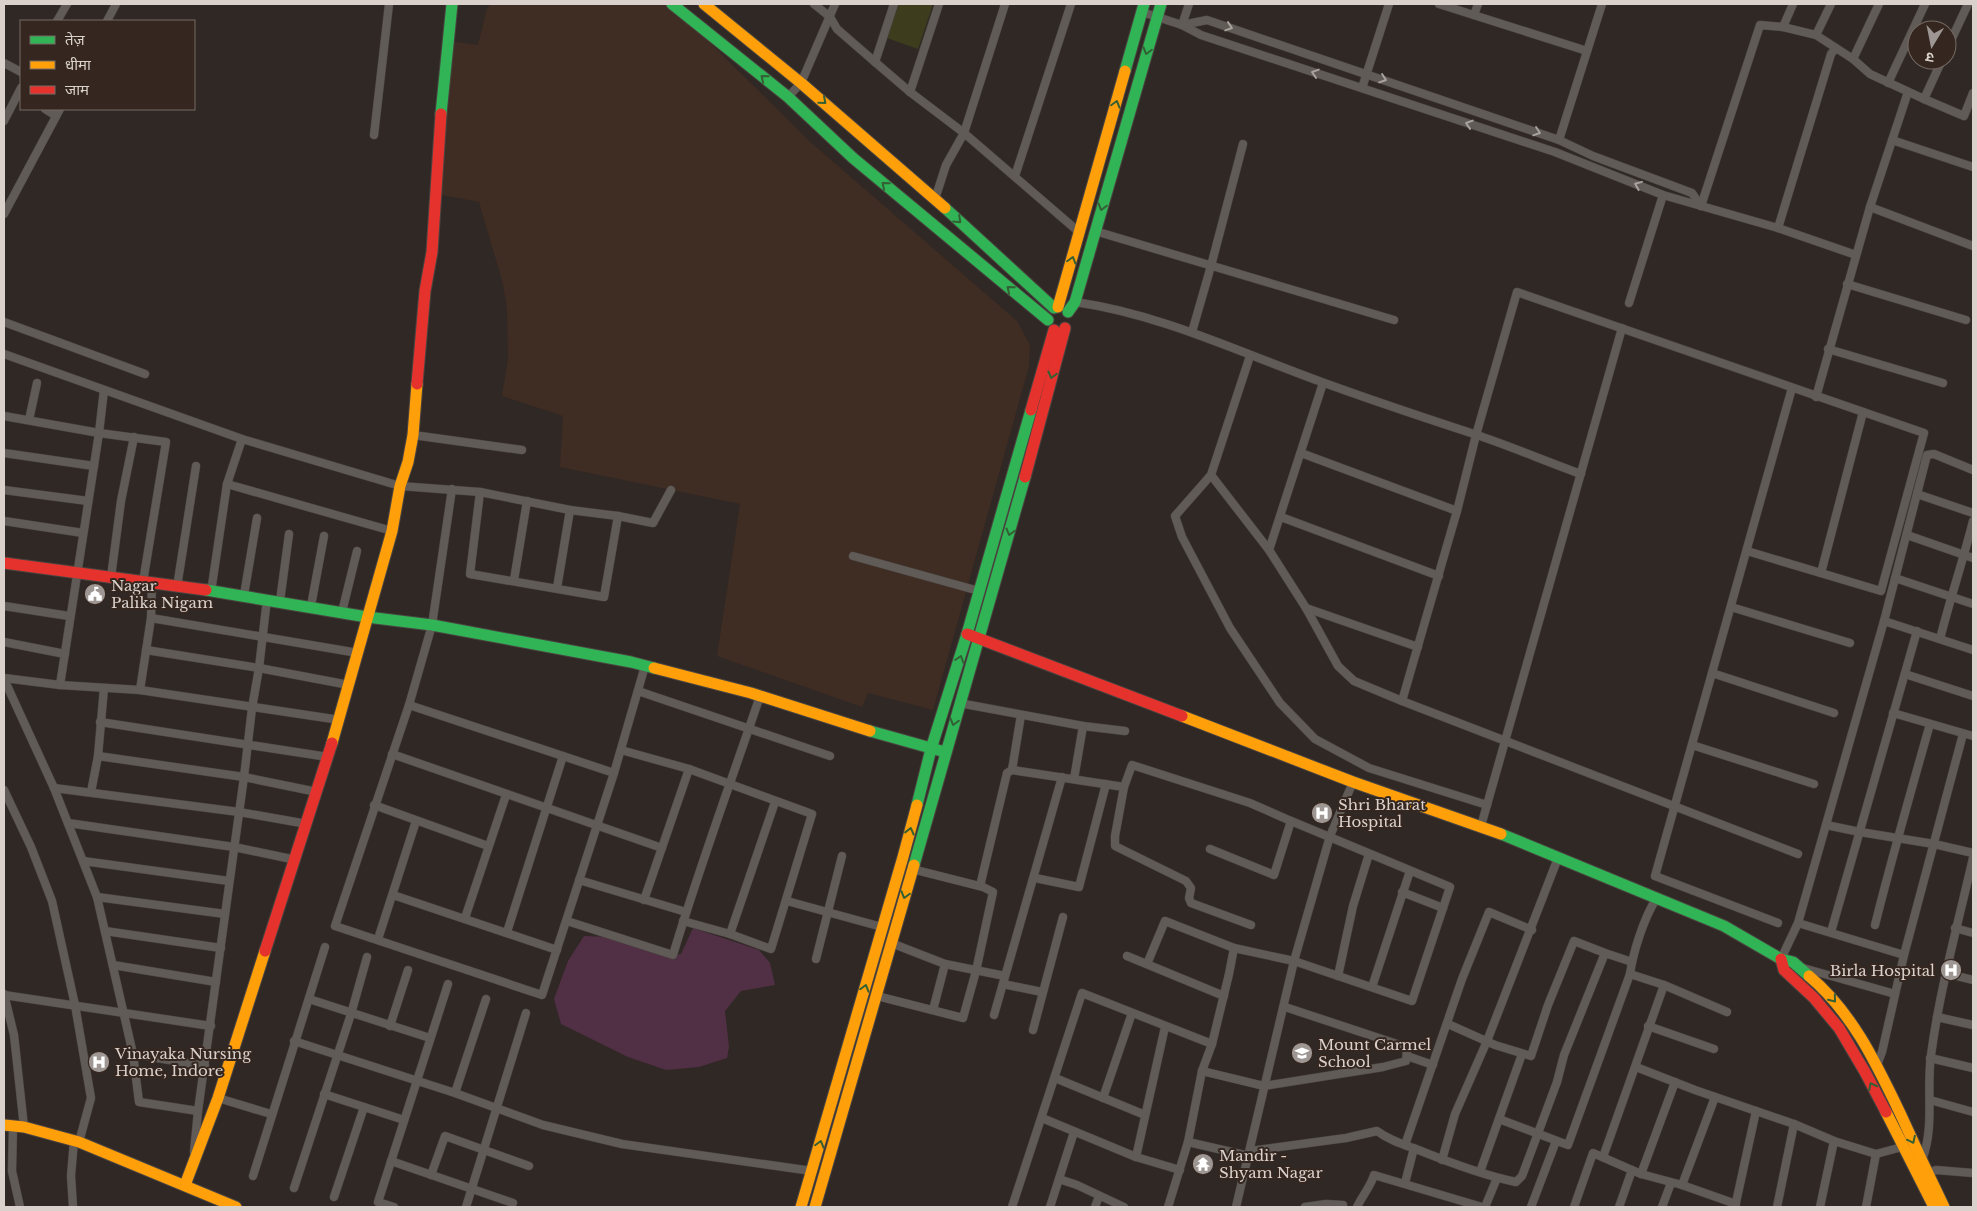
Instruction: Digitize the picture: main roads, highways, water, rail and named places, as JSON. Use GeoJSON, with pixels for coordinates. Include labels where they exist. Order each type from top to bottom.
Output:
{"type":"FeatureCollection","features":[{"type":"Feature","properties":{"kind":"place","name":"Nagar Palika Nigam"},"geometry":{"type":"Point","coordinates":[95,594]}},
{"type":"Feature","properties":{"kind":"place","name":"Shri Bharat Hospital"},"geometry":{"type":"Point","coordinates":[1322,813]}},
{"type":"Feature","properties":{"kind":"place","name":"Birla Hospital"},"geometry":{"type":"Point","coordinates":[1951,970]}},
{"type":"Feature","properties":{"kind":"place","name":"Mount Carmel School"},"geometry":{"type":"Point","coordinates":[1302,1053]}},
{"type":"Feature","properties":{"kind":"place","name":"Vinayaka Nursing Home, Indore"},"geometry":{"type":"Point","coordinates":[99,1062]}},
{"type":"Feature","properties":{"kind":"place","name":"Mandir - Shyam Nagar"},"geometry":{"type":"Point","coordinates":[1203,1164]}}]}
